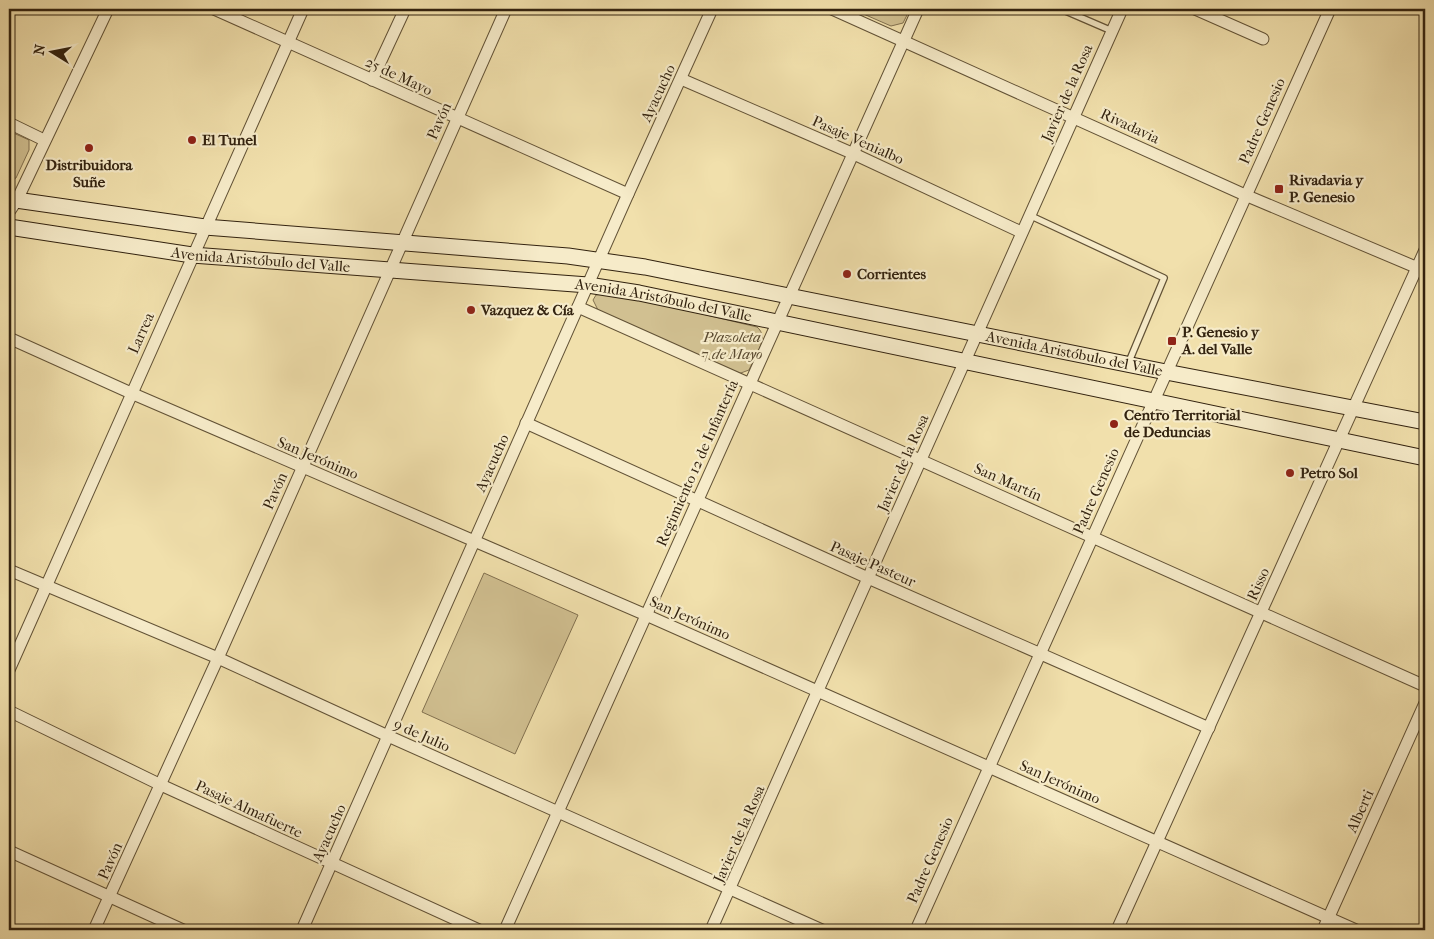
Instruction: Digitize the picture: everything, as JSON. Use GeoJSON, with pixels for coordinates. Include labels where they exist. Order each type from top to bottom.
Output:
{"type":"FeatureCollection","features":[{"type":"Feature","properties":{"kind":"main road","name":"Avenida Aristóbulo del Valle"},"geometry":{"type":"LineString","coordinates":[[12,204],[205,227],[599,260],[645,266],[1166,372],[1425,422]]}},
{"type":"Feature","properties":{"kind":"main road","name":"Avenida Aristóbulo del Valle"},"geometry":{"type":"LineString","coordinates":[[9,228],[192,254],[588,285],[639,293],[1154,399],[1425,458]]}},
{"type":"Feature","properties":{"kind":"street"},"geometry":{"type":"LineString","coordinates":[[12,204],[108,9]]}},
{"type":"Feature","properties":{"kind":"street","name":"25 de Mayo"},"geometry":{"type":"LineString","coordinates":[[214,9],[456,119],[628,194]]}},
{"type":"Feature","properties":{"kind":"street","name":"Larrea"},"geometry":{"type":"LineString","coordinates":[[9,670],[192,254],[303,9]]}},
{"type":"Feature","properties":{"kind":"street"},"geometry":{"type":"LineString","coordinates":[[372,80],[405,9]]}},
{"type":"Feature","properties":{"kind":"street","name":"Pavón"},"geometry":{"type":"LineString","coordinates":[[94,930],[218,658],[506,9]]}},
{"type":"Feature","properties":{"kind":"street","name":"Ayacucho"},"geometry":{"type":"LineString","coordinates":[[302,930],[473,542],[712,9]]}},
{"type":"Feature","properties":{"kind":"street","name":"Rivadavia"},"geometry":{"type":"LineString","coordinates":[[832,9],[1245,195],[1421,270]]}},
{"type":"Feature","properties":{"kind":"street","name":"Regimiento 12 de Infantería"},"geometry":{"type":"LineString","coordinates":[[505,930],[918,9]]}},
{"type":"Feature","properties":{"kind":"street","name":"Javier de la Rosa"},"geometry":{"type":"LineString","coordinates":[[712,930],[976,332],[1122,9]]}},
{"type":"Feature","properties":{"kind":"street"},"geometry":{"type":"LineString","coordinates":[[1195,9],[1263,39]]}},
{"type":"Feature","properties":{"kind":"street","name":"Padre Genesio"},"geometry":{"type":"LineString","coordinates":[[916,930],[1330,9]]}},
{"type":"Feature","properties":{"kind":"street"},"geometry":{"type":"LineString","coordinates":[[1421,9],[1425,11]]}},
{"type":"Feature","properties":{"kind":"street","name":"Pasaje Venialbo"},"geometry":{"type":"LineString","coordinates":[[681,79],[854,154],[1021,232]]}},
{"type":"Feature","properties":{"kind":"street"},"geometry":{"type":"LineString","coordinates":[[9,123],[44,140]]}},
{"type":"Feature","properties":{"kind":"street","name":"Risso"},"geometry":{"type":"LineString","coordinates":[[1118,930],[1353,407],[1421,270],[1425,250]]}},
{"type":"Feature","properties":{"kind":"street","name":"San Martín"},"geometry":{"type":"LineString","coordinates":[[578,307],[1425,686]]}},
{"type":"Feature","properties":{"kind":"street","name":"San Jerónimo"},"geometry":{"type":"LineString","coordinates":[[9,338],[302,468],[646,615],[1356,930]]}},
{"type":"Feature","properties":{"kind":"street","name":"Pasaje Pasteur"},"geometry":{"type":"LineString","coordinates":[[526,423],[868,578],[1209,728]]}},
{"type":"Feature","properties":{"kind":"street","name":"9 de Julio"},"geometry":{"type":"LineString","coordinates":[[9,570],[218,658],[822,930]]}},
{"type":"Feature","properties":{"kind":"street","name":"Alberti"},"geometry":{"type":"LineString","coordinates":[[1323,930],[1425,704]]}},
{"type":"Feature","properties":{"kind":"street","name":"Pasaje Almafuerte"},"geometry":{"type":"LineString","coordinates":[[9,711],[161,785],[479,930]]}},
{"type":"Feature","properties":{"kind":"street"},"geometry":{"type":"LineString","coordinates":[[9,851],[183,930]]}},
{"type":"Feature","properties":{"kind":"lane"},"geometry":{"type":"LineString","coordinates":[[1061,9],[1112,31]]}},
{"type":"Feature","properties":{"kind":"lane"},"geometry":{"type":"LineString","coordinates":[[1029,215],[1164,278],[1128,364]]}},
{"type":"Feature","properties":{"kind":"green space"},"geometry":{"type":"Polygon","coordinates":[[[852,9],[910,9],[903,23],[891,26],[852,9]]]}},
{"type":"Feature","properties":{"kind":"green space"},"geometry":{"type":"Polygon","coordinates":[[[9,131],[29,140],[29,150],[16,178],[9,181],[9,131]]]}},
{"type":"Feature","properties":{"kind":"green space","name":"Plazoleta 7 de Mayo"},"geometry":{"type":"Polygon","coordinates":[[[603,294],[639,299],[757,327],[761,331],[762,342],[749,370],[738,374],[598,310],[593,300],[596,295],[603,294]]]}},
{"type":"Feature","properties":{"kind":"green space"},"geometry":{"type":"Polygon","coordinates":[[[484,573],[578,615],[515,754],[422,712],[484,573]]]}},
{"type":"Feature","properties":{"kind":"place","name":"El Tunel"},"geometry":{"type":"Point","coordinates":[192,140]}},
{"type":"Feature","properties":{"kind":"place","name":"Distribuidora Suñe"},"geometry":{"type":"Point","coordinates":[89,148]}},
{"type":"Feature","properties":{"kind":"place","name":"Rivadavia y P. Genesio"},"geometry":{"type":"Point","coordinates":[1279,189]}},
{"type":"Feature","properties":{"kind":"place","name":"Corrientes"},"geometry":{"type":"Point","coordinates":[847,274]}},
{"type":"Feature","properties":{"kind":"place","name":"Vazquez & Cía"},"geometry":{"type":"Point","coordinates":[471,310]}},
{"type":"Feature","properties":{"kind":"place","name":"P. Genesio y A. del Valle"},"geometry":{"type":"Point","coordinates":[1172,341]}},
{"type":"Feature","properties":{"kind":"place","name":"Centro Territorial de Deduncias"},"geometry":{"type":"Point","coordinates":[1114,424]}},
{"type":"Feature","properties":{"kind":"place","name":"Petro Sol"},"geometry":{"type":"Point","coordinates":[1290,473]}}]}
